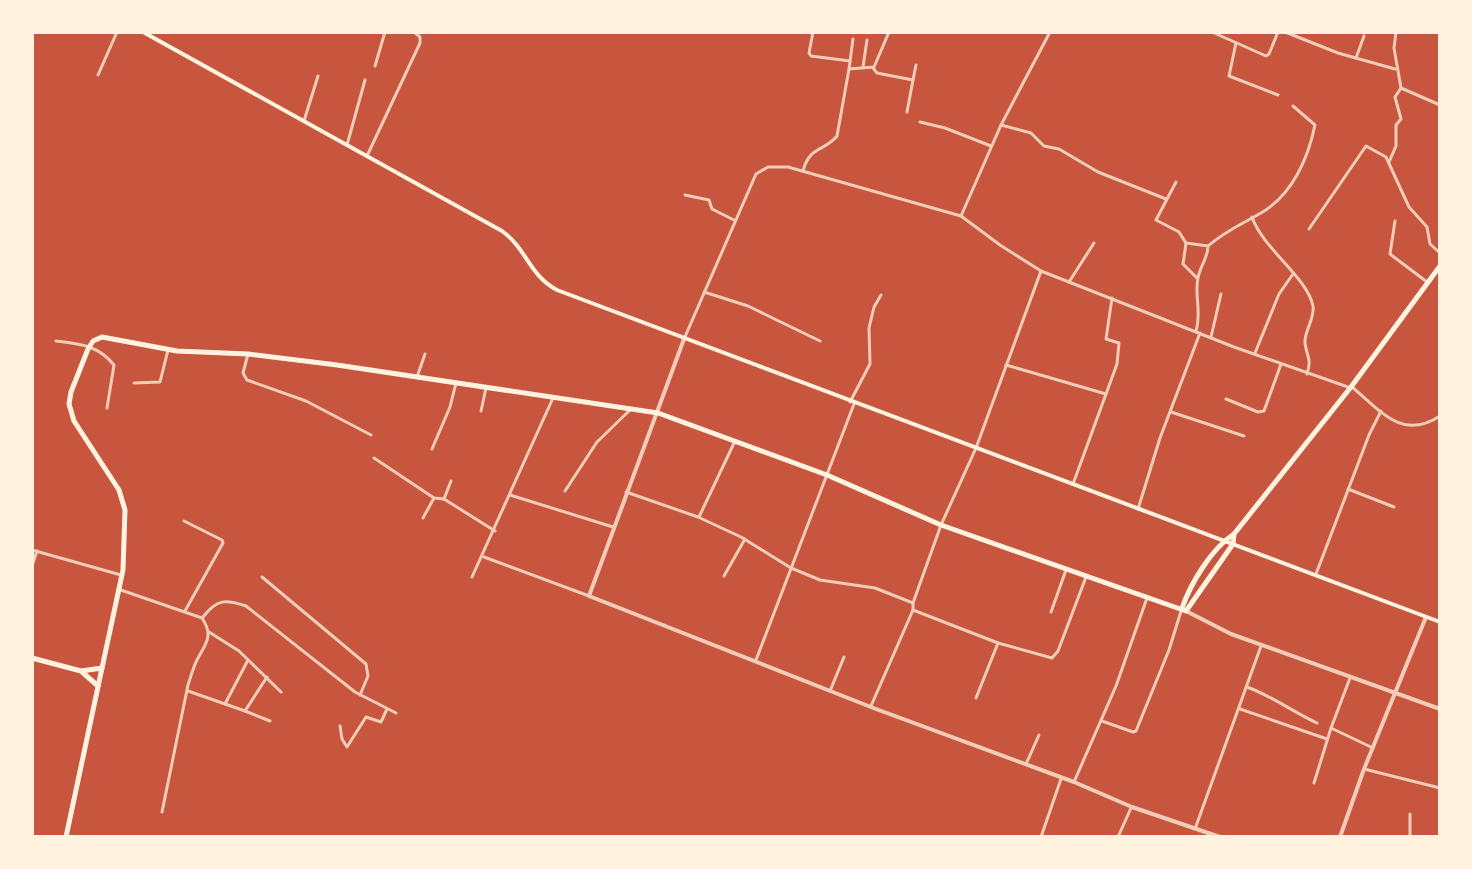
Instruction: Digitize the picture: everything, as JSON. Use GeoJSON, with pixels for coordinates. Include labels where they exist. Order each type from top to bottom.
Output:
{"type":"FeatureCollection","features":[{"type":"Feature","properties":{"kind":"main road"},"geometry":{"type":"LineString","coordinates":[[143,32],[511,237],[543,283],[852,403],[1440,622]]}},
{"type":"Feature","properties":{"kind":"main road"},"geometry":{"type":"LineString","coordinates":[[1184,610],[1188,593],[1224,541],[1234,534],[1351,387],[1440,266]]}},
{"type":"Feature","properties":{"kind":"main road"},"geometry":{"type":"LineString","coordinates":[[66,837],[121,576],[126,521],[119,490],[74,421],[69,404],[82,361],[89,347],[102,337],[110,336],[168,350],[248,354],[658,413],[827,475],[941,525],[1184,610]]}},
{"type":"Feature","properties":{"kind":"main road"},"geometry":{"type":"LineString","coordinates":[[1184,610],[1233,544],[1234,534]]}},
{"type":"Feature","properties":{"kind":"main road"},"geometry":{"type":"LineString","coordinates":[[32,658],[81,671],[102,668]]}},
{"type":"Feature","properties":{"kind":"main road"},"geometry":{"type":"LineString","coordinates":[[81,671],[98,686]]}},
{"type":"Feature","properties":{"kind":"street"},"geometry":{"type":"LineString","coordinates":[[98,75],[117,32]]}},
{"type":"Feature","properties":{"kind":"street"},"geometry":{"type":"LineString","coordinates":[[375,66],[385,32]]}},
{"type":"Feature","properties":{"kind":"street"},"geometry":{"type":"LineString","coordinates":[[367,156],[420,43],[420,37],[414,32]]}},
{"type":"Feature","properties":{"kind":"street"},"geometry":{"type":"LineString","coordinates":[[813,32],[811,56],[850,61]]}},
{"type":"Feature","properties":{"kind":"street"},"geometry":{"type":"LineString","coordinates":[[873,68],[889,32]]}},
{"type":"Feature","properties":{"kind":"street"},"geometry":{"type":"LineString","coordinates":[[961,216],[1001,125],[1050,32]]}},
{"type":"Feature","properties":{"kind":"street"},"geometry":{"type":"LineString","coordinates":[[1212,32],[1266,56],[1278,32]]}},
{"type":"Feature","properties":{"kind":"street"},"geometry":{"type":"LineString","coordinates":[[1285,32],[1356,58],[1397,69]]}},
{"type":"Feature","properties":{"kind":"street"},"geometry":{"type":"LineString","coordinates":[[1389,165],[1396,146],[1396,125],[1401,119],[1395,97],[1401,88],[1393,38],[1396,32]]}},
{"type":"Feature","properties":{"kind":"street"},"geometry":{"type":"LineString","coordinates":[[1356,58],[1364,36]]}},
{"type":"Feature","properties":{"kind":"street"},"geometry":{"type":"LineString","coordinates":[[803,171],[815,149],[837,136],[853,39]]}},
{"type":"Feature","properties":{"kind":"street"},"geometry":{"type":"LineString","coordinates":[[863,67],[867,40]]}},
{"type":"Feature","properties":{"kind":"street"},"geometry":{"type":"LineString","coordinates":[[1236,43],[1229,76],[1278,95]]}},
{"type":"Feature","properties":{"kind":"street"},"geometry":{"type":"LineString","coordinates":[[907,112],[916,65]]}},
{"type":"Feature","properties":{"kind":"street"},"geometry":{"type":"LineString","coordinates":[[849,69],[873,68],[877,73],[913,80]]}},
{"type":"Feature","properties":{"kind":"street"},"geometry":{"type":"LineString","coordinates":[[304,121],[318,76]]}},
{"type":"Feature","properties":{"kind":"street"},"geometry":{"type":"LineString","coordinates":[[347,145],[365,80]]}},
{"type":"Feature","properties":{"kind":"street"},"geometry":{"type":"LineString","coordinates":[[1401,88],[1440,105]]}},
{"type":"Feature","properties":{"kind":"street"},"geometry":{"type":"LineString","coordinates":[[1138,509],[1198,332],[1197,278],[1208,254],[1208,246],[1223,233],[1282,197],[1301,168],[1311,143],[1315,125],[1293,106]]}},
{"type":"Feature","properties":{"kind":"street"},"geometry":{"type":"LineString","coordinates":[[920,122],[991,146]]}},
{"type":"Feature","properties":{"kind":"street"},"geometry":{"type":"LineString","coordinates":[[1001,125],[1031,133],[1044,146],[1059,149],[1098,172],[1166,199]]}},
{"type":"Feature","properties":{"kind":"street"},"geometry":{"type":"LineString","coordinates":[[1309,229],[1366,146],[1380,152],[1389,165],[1409,207],[1427,227],[1430,244],[1440,253]]}},
{"type":"Feature","properties":{"kind":"street"},"geometry":{"type":"LineString","coordinates":[[589,596],[684,339],[757,171],[768,167],[788,167],[961,216],[1041,271],[1307,374],[1351,387],[1381,411],[1410,427],[1423,425],[1440,416]]}},
{"type":"Feature","properties":{"kind":"street"},"geometry":{"type":"LineString","coordinates":[[1176,182],[1156,220],[1179,232],[1186,243],[1183,264],[1197,278]]}},
{"type":"Feature","properties":{"kind":"street"},"geometry":{"type":"LineString","coordinates":[[685,195],[709,200],[712,209],[734,220]]}},
{"type":"Feature","properties":{"kind":"street"},"geometry":{"type":"LineString","coordinates":[[1251,217],[1313,305],[1305,339],[1311,362],[1307,374]]}},
{"type":"Feature","properties":{"kind":"street"},"geometry":{"type":"LineString","coordinates":[[1395,221],[1390,254],[1428,283]]}},
{"type":"Feature","properties":{"kind":"street"},"geometry":{"type":"LineString","coordinates":[[1069,282],[1094,243]]}},
{"type":"Feature","properties":{"kind":"street"},"geometry":{"type":"LineString","coordinates":[[1186,243],[1208,246]]}},
{"type":"Feature","properties":{"kind":"street"},"geometry":{"type":"LineString","coordinates":[[871,706],[913,610],[941,525],[976,448],[1041,271]]}},
{"type":"Feature","properties":{"kind":"street"},"geometry":{"type":"LineString","coordinates":[[1255,354],[1284,284],[1292,275]]}},
{"type":"Feature","properties":{"kind":"street"},"geometry":{"type":"LineString","coordinates":[[704,292],[748,306],[820,341]]}},
{"type":"Feature","properties":{"kind":"street"},"geometry":{"type":"LineString","coordinates":[[1211,337],[1221,294]]}},
{"type":"Feature","properties":{"kind":"street"},"geometry":{"type":"LineString","coordinates":[[756,660],[852,403],[870,364],[869,328],[874,307],[881,295]]}},
{"type":"Feature","properties":{"kind":"street"},"geometry":{"type":"LineString","coordinates":[[1073,484],[1119,351],[1119,343],[1106,339],[1112,298]]}},
{"type":"Feature","properties":{"kind":"street"},"geometry":{"type":"LineString","coordinates":[[56,341],[89,347],[107,356],[114,365],[107,408]]}},
{"type":"Feature","properties":{"kind":"street"},"geometry":{"type":"LineString","coordinates":[[134,383],[160,382],[168,350]]}},
{"type":"Feature","properties":{"kind":"street"},"geometry":{"type":"LineString","coordinates":[[248,354],[243,373],[247,380],[306,401],[371,435]]}},
{"type":"Feature","properties":{"kind":"street"},"geometry":{"type":"LineString","coordinates":[[417,377],[425,354]]}},
{"type":"Feature","properties":{"kind":"street"},"geometry":{"type":"LineString","coordinates":[[1226,399],[1258,412],[1264,411],[1281,364]]}},
{"type":"Feature","properties":{"kind":"street"},"geometry":{"type":"LineString","coordinates":[[1006,365],[1106,394]]}},
{"type":"Feature","properties":{"kind":"street"},"geometry":{"type":"LineString","coordinates":[[432,449],[450,407],[456,383]]}},
{"type":"Feature","properties":{"kind":"street"},"geometry":{"type":"LineString","coordinates":[[481,411],[486,388]]}},
{"type":"Feature","properties":{"kind":"street"},"geometry":{"type":"LineString","coordinates":[[472,577],[484,557],[553,397]]}},
{"type":"Feature","properties":{"kind":"street"},"geometry":{"type":"LineString","coordinates":[[565,491],[597,442],[631,409]]}},
{"type":"Feature","properties":{"kind":"street"},"geometry":{"type":"LineString","coordinates":[[1170,411],[1244,436]]}},
{"type":"Feature","properties":{"kind":"street"},"geometry":{"type":"LineString","coordinates":[[1315,575],[1381,411]]}},
{"type":"Feature","properties":{"kind":"street"},"geometry":{"type":"LineString","coordinates":[[698,517],[735,441]]}},
{"type":"Feature","properties":{"kind":"street"},"geometry":{"type":"LineString","coordinates":[[374,458],[434,498],[444,499],[495,531]]}},
{"type":"Feature","properties":{"kind":"street"},"geometry":{"type":"LineString","coordinates":[[444,499],[451,481]]}},
{"type":"Feature","properties":{"kind":"street"},"geometry":{"type":"LineString","coordinates":[[1348,489],[1394,507]]}},
{"type":"Feature","properties":{"kind":"street"},"geometry":{"type":"LineString","coordinates":[[626,492],[698,517],[745,539],[791,568],[831,583],[849,582],[875,588],[913,603]]}},
{"type":"Feature","properties":{"kind":"street"},"geometry":{"type":"LineString","coordinates":[[510,495],[613,527]]}},
{"type":"Feature","properties":{"kind":"street"},"geometry":{"type":"LineString","coordinates":[[423,518],[434,498]]}},
{"type":"Feature","properties":{"kind":"street"},"geometry":{"type":"LineString","coordinates":[[184,521],[223,543],[185,611]]}},
{"type":"Feature","properties":{"kind":"street"},"geometry":{"type":"LineString","coordinates":[[724,576],[745,539]]}},
{"type":"Feature","properties":{"kind":"street"},"geometry":{"type":"LineString","coordinates":[[32,566],[34,550],[121,576]]}},
{"type":"Feature","properties":{"kind":"street"},"geometry":{"type":"LineString","coordinates":[[484,557],[1074,782],[1132,807],[1220,837]]}},
{"type":"Feature","properties":{"kind":"street"},"geometry":{"type":"LineString","coordinates":[[1051,612],[1066,570]]}},
{"type":"Feature","properties":{"kind":"street"},"geometry":{"type":"LineString","coordinates":[[262,577],[368,667],[367,680],[360,695]]}},
{"type":"Feature","properties":{"kind":"street"},"geometry":{"type":"LineString","coordinates":[[913,610],[998,643],[1045,657],[1055,656],[1086,577]]}},
{"type":"Feature","properties":{"kind":"street"},"geometry":{"type":"LineString","coordinates":[[118,589],[202,618],[209,632],[207,646],[195,665],[188,691],[162,812]]}},
{"type":"Feature","properties":{"kind":"street"},"geometry":{"type":"LineString","coordinates":[[1074,782],[1102,721],[1147,598]]}},
{"type":"Feature","properties":{"kind":"street"},"geometry":{"type":"LineString","coordinates":[[202,618],[224,600],[246,606],[360,695],[396,713]]}},
{"type":"Feature","properties":{"kind":"street"},"geometry":{"type":"LineString","coordinates":[[1102,721],[1136,731],[1184,610],[1261,646],[1440,709]]}},
{"type":"Feature","properties":{"kind":"street"},"geometry":{"type":"LineString","coordinates":[[1340,837],[1364,769],[1426,617]]}},
{"type":"Feature","properties":{"kind":"street"},"geometry":{"type":"LineString","coordinates":[[209,632],[224,640],[281,692]]}},
{"type":"Feature","properties":{"kind":"street"},"geometry":{"type":"LineString","coordinates":[[976,698],[998,643]]}},
{"type":"Feature","properties":{"kind":"street"},"geometry":{"type":"LineString","coordinates":[[1195,829],[1261,646]]}},
{"type":"Feature","properties":{"kind":"street"},"geometry":{"type":"LineString","coordinates":[[830,691],[844,657]]}},
{"type":"Feature","properties":{"kind":"street"},"geometry":{"type":"LineString","coordinates":[[225,704],[248,660]]}},
{"type":"Feature","properties":{"kind":"street"},"geometry":{"type":"LineString","coordinates":[[245,711],[267,677]]}},
{"type":"Feature","properties":{"kind":"street"},"geometry":{"type":"LineString","coordinates":[[1314,783],[1350,678]]}},
{"type":"Feature","properties":{"kind":"street"},"geometry":{"type":"LineString","coordinates":[[1247,687],[1267,694],[1298,715],[1317,723]]}},
{"type":"Feature","properties":{"kind":"street"},"geometry":{"type":"LineString","coordinates":[[188,691],[270,721]]}},
{"type":"Feature","properties":{"kind":"street"},"geometry":{"type":"LineString","coordinates":[[340,726],[347,747],[366,717],[381,722],[387,709]]}},
{"type":"Feature","properties":{"kind":"street"},"geometry":{"type":"LineString","coordinates":[[1240,709],[1327,739]]}},
{"type":"Feature","properties":{"kind":"street"},"geometry":{"type":"LineString","coordinates":[[1331,728],[1373,748]]}},
{"type":"Feature","properties":{"kind":"street"},"geometry":{"type":"LineString","coordinates":[[1026,765],[1039,735]]}},
{"type":"Feature","properties":{"kind":"street"},"geometry":{"type":"LineString","coordinates":[[1364,769],[1440,788]]}},
{"type":"Feature","properties":{"kind":"street"},"geometry":{"type":"LineString","coordinates":[[1041,837],[1061,779]]}},
{"type":"Feature","properties":{"kind":"street"},"geometry":{"type":"LineString","coordinates":[[1118,837],[1132,807]]}},
{"type":"Feature","properties":{"kind":"street"},"geometry":{"type":"LineString","coordinates":[[1410,814],[1410,837]]}}]}
